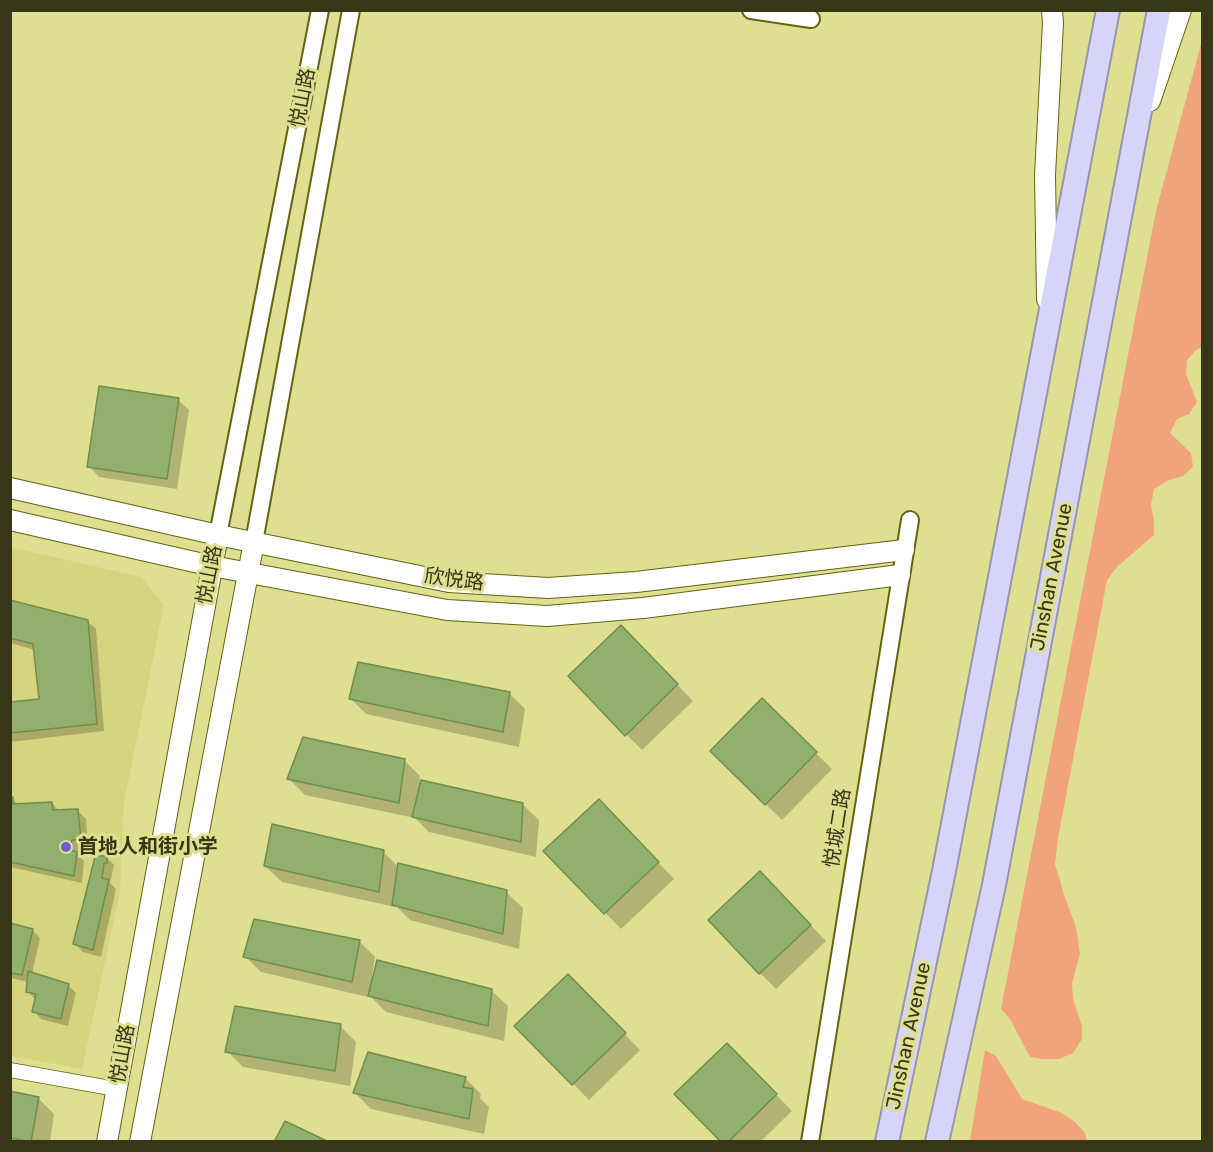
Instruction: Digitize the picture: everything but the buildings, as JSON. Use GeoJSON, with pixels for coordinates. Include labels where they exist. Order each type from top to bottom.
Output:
{"type":"FeatureCollection","features":[{"type":"Feature","properties":{"kind":"highway","name":"Jinshan Avenue"},"geometry":{"type":"LineString","coordinates":[[887,1142],[944,872],[1108,10]]}},
{"type":"Feature","properties":{"kind":"highway","name":"Jinshan Avenue"},"geometry":{"type":"LineString","coordinates":[[937,1142],[994,885],[1159,10]]}},
{"type":"Feature","properties":{"kind":"main road"},"geometry":{"type":"LineString","coordinates":[[1133,149],[1181,10]]}},
{"type":"Feature","properties":{"kind":"main road"},"geometry":{"type":"LineString","coordinates":[[1047,335],[1045,175],[1053,15]]}},
{"type":"Feature","properties":{"kind":"main road","name":"欣悦路"},"geometry":{"type":"LineString","coordinates":[[10,488],[218,535],[449,582],[548,588],[636,582],[904,550]]}},
{"type":"Feature","properties":{"kind":"main road","name":"欣悦路"},"geometry":{"type":"LineString","coordinates":[[10,520],[212,566],[447,610],[547,616],[643,608],[900,575]]}},
{"type":"Feature","properties":{"kind":"main road","name":"悦山路"},"geometry":{"type":"LineString","coordinates":[[106,1142],[218,535]]}},
{"type":"Feature","properties":{"kind":"main road","name":"悦山路"},"geometry":{"type":"LineString","coordinates":[[140,1142],[254,542]]}},
{"type":"Feature","properties":{"kind":"street","name":"悦山路"},"geometry":{"type":"LineString","coordinates":[[218,535],[320,10]]}},
{"type":"Feature","properties":{"kind":"street","name":"悦山路"},"geometry":{"type":"LineString","coordinates":[[254,542],[351,10]]}},
{"type":"Feature","properties":{"kind":"street"},"geometry":{"type":"LineString","coordinates":[[751,10],[811,19]]}},
{"type":"Feature","properties":{"kind":"street","name":"悦城二路"},"geometry":{"type":"LineString","coordinates":[[810,1142],[910,520]]}},
{"type":"Feature","properties":{"kind":"street"},"geometry":{"type":"LineString","coordinates":[[10,1070],[116,1089]]}},
{"type":"Feature","properties":{"kind":"shaded area"},"geometry":{"type":"Polygon","coordinates":[[[1202,40],[1202,347],[1187,360],[1186,374],[1197,402],[1189,414],[1177,419],[1170,433],[1191,453],[1193,467],[1183,476],[1167,481],[1154,489],[1151,505],[1154,535],[1117,567],[1107,580],[1055,864],[1078,939],[1080,954],[1072,983],[1073,999],[1082,1026],[1082,1039],[1073,1053],[1059,1059],[1030,1057],[1010,1019],[1001,1009],[1156,211],[1202,40]]]}},
{"type":"Feature","properties":{"kind":"shaded area","name":"首地人和街小学"},"geometry":{"type":"Polygon","coordinates":[[[10,547],[141,577],[164,605],[124,802],[120,893],[82,1069],[11,1056],[10,547]]]}},
{"type":"Feature","properties":{"kind":"shaded area"},"geometry":{"type":"Polygon","coordinates":[[[985,1050],[996,1056],[1022,1099],[1062,1113],[1085,1133],[1087,1141],[970,1141],[985,1050]]]}},
{"type":"Feature","properties":{"kind":"place","name":"首地人和街小学"},"geometry":{"type":"Point","coordinates":[66,847]}}]}
